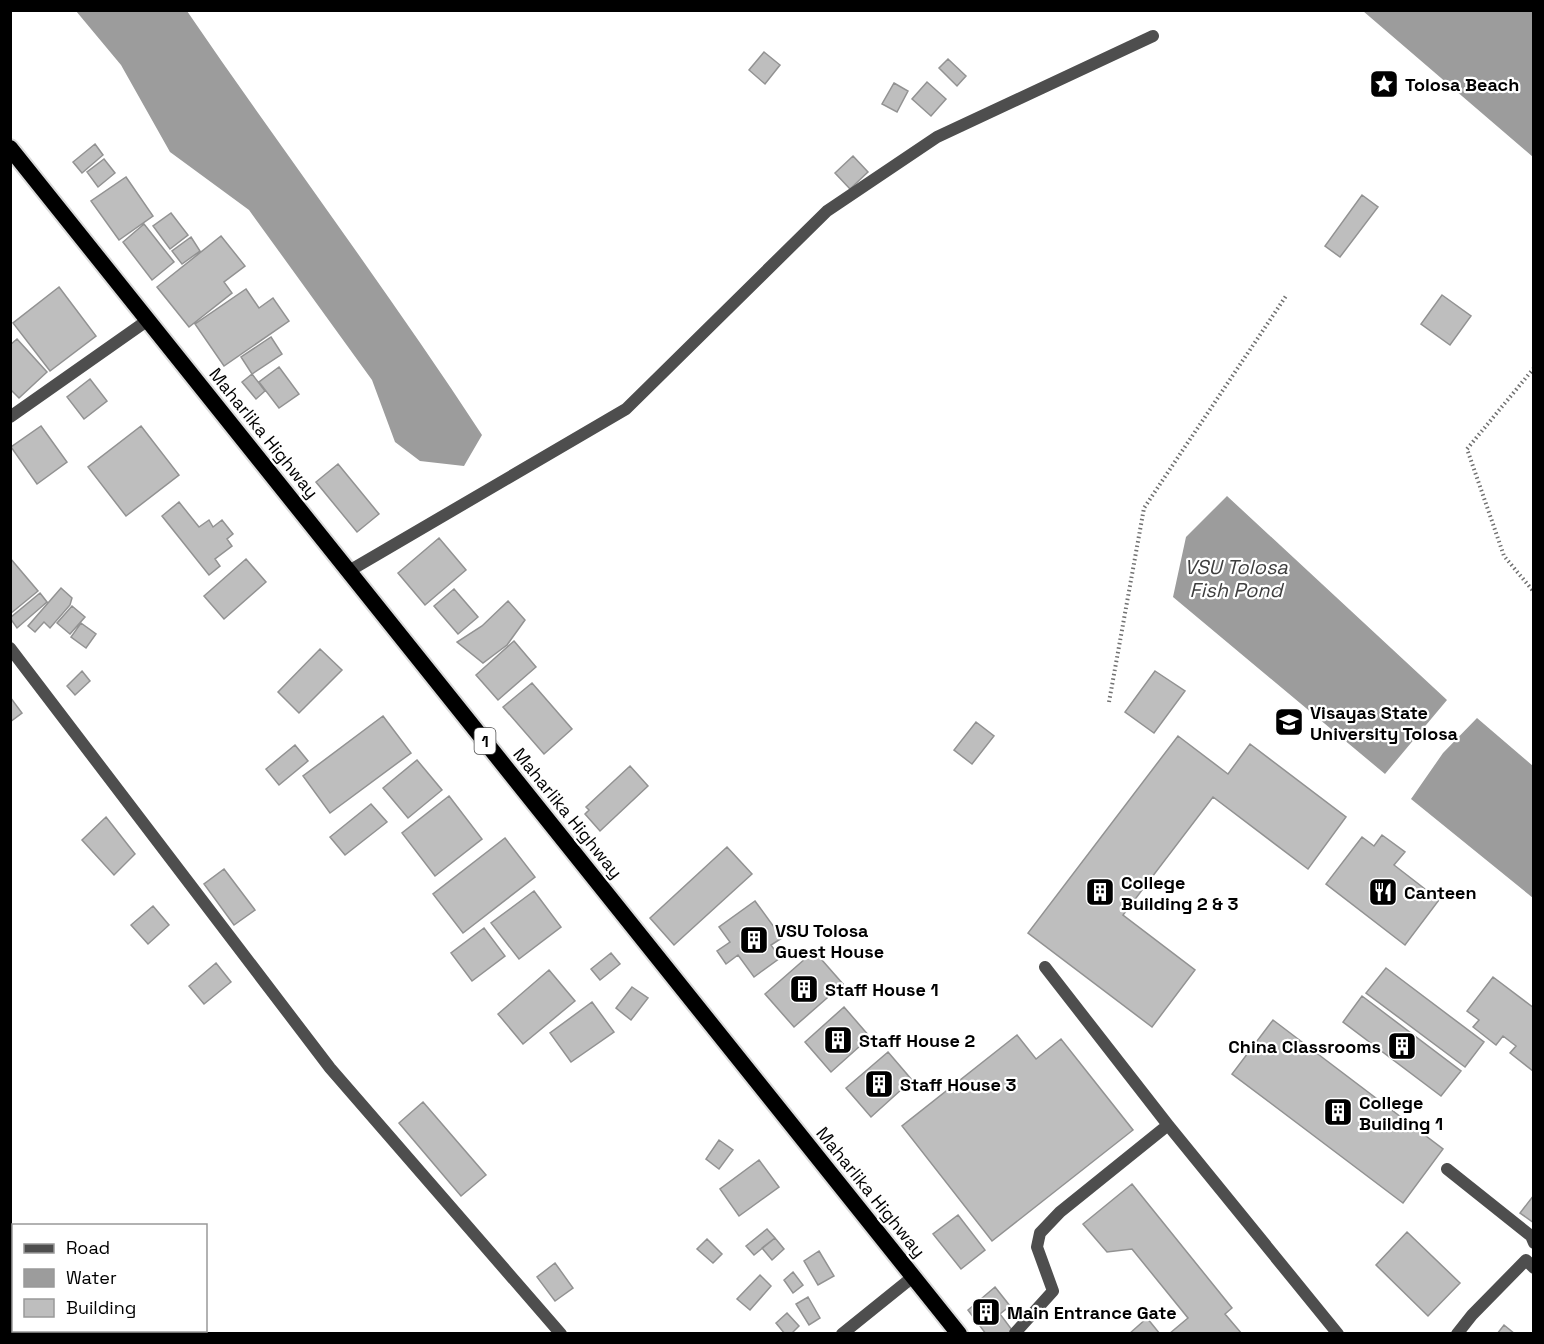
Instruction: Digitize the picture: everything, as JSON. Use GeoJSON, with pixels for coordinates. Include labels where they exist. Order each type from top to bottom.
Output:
{"type":"FeatureCollection","features":[{"type":"Feature","properties":{"kind":"highway","name":"Maharlika Highway"},"geometry":{"type":"LineString","coordinates":[[10,148],[959,1334]]}},
{"type":"Feature","properties":{"kind":"street"},"geometry":{"type":"LineString","coordinates":[[349,571],[626,409],[827,212],[937,137],[1153,36]]}},
{"type":"Feature","properties":{"kind":"street"},"geometry":{"type":"LineString","coordinates":[[10,417],[148,320]]}},
{"type":"Feature","properties":{"kind":"street"},"geometry":{"type":"LineString","coordinates":[[10,648],[330,1068],[561,1334]]}},
{"type":"Feature","properties":{"kind":"street"},"geometry":{"type":"LineString","coordinates":[[1045,968],[1168,1125],[1338,1334]]}},
{"type":"Feature","properties":{"kind":"street"},"geometry":{"type":"LineString","coordinates":[[1015,1333],[1053,1291],[1037,1247],[1040,1233],[1060,1212],[1168,1125]]}},
{"type":"Feature","properties":{"kind":"street"},"geometry":{"type":"LineString","coordinates":[[1448,1169],[1532,1236],[1533,1243]]}},
{"type":"Feature","properties":{"kind":"street"},"geometry":{"type":"LineString","coordinates":[[1457,1334],[1472,1315],[1531,1259]]}},
{"type":"Feature","properties":{"kind":"street"},"geometry":{"type":"LineString","coordinates":[[842,1334],[914,1276]]}},
{"type":"Feature","properties":{"kind":"path"},"geometry":{"type":"LineString","coordinates":[[1108,702],[1144,508],[1286,296]]}},
{"type":"Feature","properties":{"kind":"path"},"geometry":{"type":"LineString","coordinates":[[1533,368],[1467,449],[1504,556],[1533,591]]}},
{"type":"Feature","properties":{"kind":"water"},"geometry":{"type":"Polygon","coordinates":[[[76,11],[187,11],[410,328],[482,435],[464,466],[420,461],[395,442],[372,380],[249,210],[170,152],[121,65],[76,11]]]}},
{"type":"Feature","properties":{"kind":"water"},"geometry":{"type":"Polygon","coordinates":[[[1363,11],[1533,11],[1533,157],[1363,11]]]}},
{"type":"Feature","properties":{"kind":"water","name":"VSU Tolosa Fish Pond"},"geometry":{"type":"Polygon","coordinates":[[[1227,496],[1447,700],[1385,774],[1173,597],[1186,537],[1227,496]]]}},
{"type":"Feature","properties":{"kind":"water"},"geometry":{"type":"Polygon","coordinates":[[[1477,718],[1533,766],[1533,898],[1411,799],[1443,753],[1477,718]]]}},
{"type":"Feature","properties":{"kind":"building"},"geometry":{"type":"Polygon","coordinates":[[[764,52],[780,65],[765,84],[749,70],[764,52]]]}},
{"type":"Feature","properties":{"kind":"building"},"geometry":{"type":"Polygon","coordinates":[[[948,59],[966,76],[957,86],[939,68],[948,59]]]}},
{"type":"Feature","properties":{"kind":"building"},"geometry":{"type":"Polygon","coordinates":[[[927,82],[946,99],[931,116],[912,99],[927,82]]]}},
{"type":"Feature","properties":{"kind":"building"},"geometry":{"type":"Polygon","coordinates":[[[894,83],[908,91],[897,112],[882,104],[894,83]]]}},
{"type":"Feature","properties":{"kind":"building"},"geometry":{"type":"Polygon","coordinates":[[[95,144],[103,155],[82,173],[73,162],[95,144]]]}},
{"type":"Feature","properties":{"kind":"building"},"geometry":{"type":"Polygon","coordinates":[[[853,156],[868,172],[850,189],[835,173],[853,156]]]}},
{"type":"Feature","properties":{"kind":"building"},"geometry":{"type":"Polygon","coordinates":[[[104,159],[115,173],[98,187],[87,172],[104,159]]]}},
{"type":"Feature","properties":{"kind":"building"},"geometry":{"type":"Polygon","coordinates":[[[126,177],[153,216],[119,240],[91,201],[126,177]]]}},
{"type":"Feature","properties":{"kind":"building"},"geometry":{"type":"Polygon","coordinates":[[[1362,195],[1378,207],[1340,257],[1325,246],[1362,195]]]}},
{"type":"Feature","properties":{"kind":"building"},"geometry":{"type":"Polygon","coordinates":[[[171,213],[188,235],[170,249],[153,226],[171,213]]]}},
{"type":"Feature","properties":{"kind":"building"},"geometry":{"type":"Polygon","coordinates":[[[144,224],[174,262],[152,280],[123,242],[144,224]]]}},
{"type":"Feature","properties":{"kind":"building"},"geometry":{"type":"Polygon","coordinates":[[[221,236],[245,266],[224,282],[232,293],[189,327],[157,287],[221,236]]]}},
{"type":"Feature","properties":{"kind":"building"},"geometry":{"type":"Polygon","coordinates":[[[191,237],[200,251],[182,264],[172,251],[191,237]]]}},
{"type":"Feature","properties":{"kind":"building"},"geometry":{"type":"Polygon","coordinates":[[[59,287],[96,336],[50,371],[13,323],[59,287]]]}},
{"type":"Feature","properties":{"kind":"building"},"geometry":{"type":"Polygon","coordinates":[[[246,289],[259,308],[273,298],[289,321],[224,366],[195,324],[246,289]]]}},
{"type":"Feature","properties":{"kind":"building"},"geometry":{"type":"Polygon","coordinates":[[[1442,295],[1471,316],[1450,345],[1421,324],[1442,295]]]}},
{"type":"Feature","properties":{"kind":"building"},"geometry":{"type":"Polygon","coordinates":[[[271,337],[282,354],[252,374],[241,357],[271,337]]]}},
{"type":"Feature","properties":{"kind":"building"},"geometry":{"type":"Polygon","coordinates":[[[17,339],[47,372],[19,398],[10,389],[10,345],[17,339]]]}},
{"type":"Feature","properties":{"kind":"building"},"geometry":{"type":"Polygon","coordinates":[[[279,367],[299,394],[279,408],[259,382],[279,367]]]}},
{"type":"Feature","properties":{"kind":"building"},"geometry":{"type":"Polygon","coordinates":[[[252,374],[265,391],[256,399],[242,382],[252,374]]]}},
{"type":"Feature","properties":{"kind":"building"},"geometry":{"type":"Polygon","coordinates":[[[90,379],[107,401],[84,419],[67,397],[90,379]]]}},
{"type":"Feature","properties":{"kind":"building"},"geometry":{"type":"Polygon","coordinates":[[[41,426],[67,462],[37,484],[11,447],[41,426]]]}},
{"type":"Feature","properties":{"kind":"building"},"geometry":{"type":"Polygon","coordinates":[[[141,426],[179,475],[126,516],[88,467],[141,426]]]}},
{"type":"Feature","properties":{"kind":"building"},"geometry":{"type":"Polygon","coordinates":[[[338,464],[379,514],[357,532],[316,482],[338,464]]]}},
{"type":"Feature","properties":{"kind":"building"},"geometry":{"type":"Polygon","coordinates":[[[179,502],[199,527],[209,520],[213,527],[222,520],[233,534],[227,539],[232,546],[215,559],[220,566],[209,575],[162,516],[179,502]]]}},
{"type":"Feature","properties":{"kind":"building"},"geometry":{"type":"Polygon","coordinates":[[[439,538],[466,570],[425,605],[398,573],[439,538]]]}},
{"type":"Feature","properties":{"kind":"building"},"geometry":{"type":"Polygon","coordinates":[[[10,558],[38,591],[10,614],[10,558]]]}},
{"type":"Feature","properties":{"kind":"building"},"geometry":{"type":"Polygon","coordinates":[[[246,559],[266,582],[224,619],[204,596],[246,559]]]}},
{"type":"Feature","properties":{"kind":"building"},"geometry":{"type":"Polygon","coordinates":[[[61,588],[72,598],[70,605],[50,628],[44,622],[35,632],[28,626],[61,588]]]}},
{"type":"Feature","properties":{"kind":"building"},"geometry":{"type":"Polygon","coordinates":[[[454,589],[478,617],[458,634],[434,606],[454,589]]]}},
{"type":"Feature","properties":{"kind":"building"},"geometry":{"type":"Polygon","coordinates":[[[40,593],[47,602],[17,628],[10,618],[40,593]]]}},
{"type":"Feature","properties":{"kind":"building"},"geometry":{"type":"Polygon","coordinates":[[[508,601],[525,620],[507,645],[483,663],[457,642],[482,626],[508,601]]]}},
{"type":"Feature","properties":{"kind":"building"},"geometry":{"type":"Polygon","coordinates":[[[72,606],[85,617],[70,634],[57,623],[72,606]]]}},
{"type":"Feature","properties":{"kind":"building"},"geometry":{"type":"Polygon","coordinates":[[[81,623],[96,634],[86,648],[71,637],[81,623]]]}},
{"type":"Feature","properties":{"kind":"building"},"geometry":{"type":"Polygon","coordinates":[[[514,641],[536,667],[498,700],[476,675],[514,641]]]}},
{"type":"Feature","properties":{"kind":"building"},"geometry":{"type":"Polygon","coordinates":[[[320,649],[342,670],[299,713],[278,692],[320,649]]]}},
{"type":"Feature","properties":{"kind":"building"},"geometry":{"type":"Polygon","coordinates":[[[82,671],[90,681],[75,695],[67,686],[82,671]]]}},
{"type":"Feature","properties":{"kind":"building"},"geometry":{"type":"Polygon","coordinates":[[[1155,671],[1185,691],[1154,733],[1125,712],[1155,671]]]}},
{"type":"Feature","properties":{"kind":"building"},"geometry":{"type":"Polygon","coordinates":[[[532,683],[572,729],[544,754],[503,707],[532,683]]]}},
{"type":"Feature","properties":{"kind":"building"},"geometry":{"type":"Polygon","coordinates":[[[10,697],[22,713],[10,722],[10,697]]]}},
{"type":"Feature","properties":{"kind":"building"},"geometry":{"type":"Polygon","coordinates":[[[383,716],[411,753],[330,813],[303,776],[383,716]]]}},
{"type":"Feature","properties":{"kind":"building"},"geometry":{"type":"Polygon","coordinates":[[[976,722],[994,736],[972,764],[954,750],[976,722]]]}},
{"type":"Feature","properties":{"kind":"building","name":"College Building 2 & 3"},"geometry":{"type":"Polygon","coordinates":[[[1178,736],[1228,774],[1250,744],[1346,817],[1308,869],[1213,797],[1123,915],[1195,970],[1152,1027],[1028,933],[1178,736]]]}},
{"type":"Feature","properties":{"kind":"building"},"geometry":{"type":"Polygon","coordinates":[[[295,745],[308,761],[279,785],[266,769],[295,745]]]}},
{"type":"Feature","properties":{"kind":"building"},"geometry":{"type":"Polygon","coordinates":[[[417,760],[442,790],[408,818],[383,788],[417,760]]]}},
{"type":"Feature","properties":{"kind":"building"},"geometry":{"type":"Polygon","coordinates":[[[630,766],[648,786],[600,831],[585,814],[589,810],[586,807],[630,766]]]}},
{"type":"Feature","properties":{"kind":"building"},"geometry":{"type":"Polygon","coordinates":[[[449,796],[482,839],[435,876],[402,833],[449,796]]]}},
{"type":"Feature","properties":{"kind":"building"},"geometry":{"type":"Polygon","coordinates":[[[371,804],[387,822],[345,855],[330,837],[371,804]]]}},
{"type":"Feature","properties":{"kind":"building"},"geometry":{"type":"Polygon","coordinates":[[[106,817],[135,854],[114,875],[82,840],[106,817]]]}},
{"type":"Feature","properties":{"kind":"building","name":"Canteen"},"geometry":{"type":"Polygon","coordinates":[[[1382,835],[1405,852],[1394,865],[1439,900],[1405,945],[1326,884],[1362,837],[1374,846],[1382,835]]]}},
{"type":"Feature","properties":{"kind":"building"},"geometry":{"type":"Polygon","coordinates":[[[505,838],[535,877],[463,933],[433,894],[505,838]]]}},
{"type":"Feature","properties":{"kind":"building"},"geometry":{"type":"Polygon","coordinates":[[[727,847],[752,874],[674,945],[650,918],[727,847]]]}},
{"type":"Feature","properties":{"kind":"building"},"geometry":{"type":"Polygon","coordinates":[[[224,869],[255,910],[234,925],[204,884],[224,869]]]}},
{"type":"Feature","properties":{"kind":"building"},"geometry":{"type":"Polygon","coordinates":[[[534,891],[561,927],[519,959],[491,923],[534,891]]]}},
{"type":"Feature","properties":{"kind":"building","name":"VSU Tolosa Guest House"},"geometry":{"type":"Polygon","coordinates":[[[755,901],[782,938],[771,945],[780,958],[754,977],[738,955],[726,964],[717,951],[730,942],[719,927],[755,901]]]}},
{"type":"Feature","properties":{"kind":"building"},"geometry":{"type":"Polygon","coordinates":[[[153,906],[169,925],[148,944],[131,925],[153,906]]]}},
{"type":"Feature","properties":{"kind":"building"},"geometry":{"type":"Polygon","coordinates":[[[484,928],[505,956],[472,981],[451,953],[484,928]]]}},
{"type":"Feature","properties":{"kind":"building","name":"Staff House 1"},"geometry":{"type":"Polygon","coordinates":[[[814,951],[843,984],[794,1027],[765,994],[814,951]]]}},
{"type":"Feature","properties":{"kind":"building"},"geometry":{"type":"Polygon","coordinates":[[[611,953],[620,964],[600,980],[591,969],[611,953]]]}},
{"type":"Feature","properties":{"kind":"building"},"geometry":{"type":"Polygon","coordinates":[[[216,963],[231,982],[204,1004],[189,986],[216,963]]]}},
{"type":"Feature","properties":{"kind":"building","name":"China Classrooms"},"geometry":{"type":"Polygon","coordinates":[[[1386,968],[1484,1042],[1465,1067],[1366,993],[1386,968]]]}},
{"type":"Feature","properties":{"kind":"building"},"geometry":{"type":"Polygon","coordinates":[[[549,970],[575,1001],[523,1044],[498,1014],[549,970]]]}},
{"type":"Feature","properties":{"kind":"building"},"geometry":{"type":"Polygon","coordinates":[[[1493,977],[1534,1008],[1533,1071],[1510,1053],[1516,1046],[1503,1036],[1496,1045],[1473,1027],[1479,1020],[1467,1011],[1493,977]]]}},
{"type":"Feature","properties":{"kind":"building"},"geometry":{"type":"Polygon","coordinates":[[[632,987],[648,998],[631,1020],[616,1008],[632,987]]]}},
{"type":"Feature","properties":{"kind":"building","name":"China Classrooms"},"geometry":{"type":"Polygon","coordinates":[[[1362,996],[1461,1071],[1441,1096],[1343,1022],[1362,996]]]}},
{"type":"Feature","properties":{"kind":"building"},"geometry":{"type":"Polygon","coordinates":[[[592,1002],[614,1032],[571,1062],[550,1033],[592,1002]]]}},
{"type":"Feature","properties":{"kind":"building","name":"Staff House 2"},"geometry":{"type":"Polygon","coordinates":[[[844,1007],[870,1037],[831,1072],[805,1042],[844,1007]]]}},
{"type":"Feature","properties":{"kind":"building","name":"College Building 1"},"geometry":{"type":"Polygon","coordinates":[[[1273,1020],[1443,1149],[1403,1203],[1232,1074],[1273,1020]]]}},
{"type":"Feature","properties":{"kind":"building"},"geometry":{"type":"Polygon","coordinates":[[[1017,1035],[1036,1059],[1061,1039],[1133,1130],[992,1241],[902,1126],[1017,1035]]]}},
{"type":"Feature","properties":{"kind":"building","name":"Staff House 3"},"geometry":{"type":"Polygon","coordinates":[[[888,1052],[912,1080],[871,1117],[846,1088],[888,1052]]]}},
{"type":"Feature","properties":{"kind":"building"},"geometry":{"type":"Polygon","coordinates":[[[423,1102],[486,1175],[461,1196],[399,1123],[423,1102]]]}},
{"type":"Feature","properties":{"kind":"building"},"geometry":{"type":"Polygon","coordinates":[[[719,1140],[733,1150],[719,1169],[706,1159],[719,1140]]]}},
{"type":"Feature","properties":{"kind":"building"},"geometry":{"type":"Polygon","coordinates":[[[759,1160],[779,1187],[739,1216],[720,1189],[759,1160]]]}},
{"type":"Feature","properties":{"kind":"building"},"geometry":{"type":"Polygon","coordinates":[[[1132,1184],[1232,1308],[1225,1314],[1242,1334],[1169,1334],[1188,1318],[1132,1249],[1107,1252],[1083,1224],[1132,1184]]]}},
{"type":"Feature","properties":{"kind":"building"},"geometry":{"type":"Polygon","coordinates":[[[1534,1195],[1534,1223],[1520,1213],[1534,1195]]]}},
{"type":"Feature","properties":{"kind":"building"},"geometry":{"type":"Polygon","coordinates":[[[958,1215],[985,1250],[961,1269],[933,1234],[958,1215]]]}},
{"type":"Feature","properties":{"kind":"building"},"geometry":{"type":"Polygon","coordinates":[[[767,1229],[775,1238],[754,1255],[746,1246],[767,1229]]]}},
{"type":"Feature","properties":{"kind":"building"},"geometry":{"type":"Polygon","coordinates":[[[1407,1232],[1460,1283],[1428,1316],[1376,1265],[1407,1232]]]}},
{"type":"Feature","properties":{"kind":"building"},"geometry":{"type":"Polygon","coordinates":[[[775,1238],[784,1249],[772,1260],[762,1248],[775,1238]]]}},
{"type":"Feature","properties":{"kind":"building"},"geometry":{"type":"Polygon","coordinates":[[[707,1239],[722,1254],[713,1263],[697,1249],[707,1239]]]}},
{"type":"Feature","properties":{"kind":"building"},"geometry":{"type":"Polygon","coordinates":[[[819,1251],[834,1276],[818,1285],[804,1261],[819,1251]]]}},
{"type":"Feature","properties":{"kind":"building"},"geometry":{"type":"Polygon","coordinates":[[[555,1263],[573,1288],[555,1301],[537,1277],[555,1263]]]}},
{"type":"Feature","properties":{"kind":"building"},"geometry":{"type":"Polygon","coordinates":[[[793,1272],[803,1285],[793,1293],[784,1280],[793,1272]]]}},
{"type":"Feature","properties":{"kind":"building"},"geometry":{"type":"Polygon","coordinates":[[[760,1275],[771,1286],[750,1310],[737,1299],[760,1275]]]}},
{"type":"Feature","properties":{"kind":"building","name":"Main Entrance Gate"},"geometry":{"type":"Polygon","coordinates":[[[995,1287],[1010,1306],[1000,1314],[1015,1334],[986,1334],[968,1310],[995,1287]]]}},
{"type":"Feature","properties":{"kind":"building"},"geometry":{"type":"Polygon","coordinates":[[[808,1297],[820,1318],[809,1325],[796,1304],[808,1297]]]}},
{"type":"Feature","properties":{"kind":"building"},"geometry":{"type":"Polygon","coordinates":[[[787,1313],[799,1326],[791,1334],[785,1334],[776,1323],[787,1313]]]}},
{"type":"Feature","properties":{"kind":"building"},"geometry":{"type":"Polygon","coordinates":[[[1147,1318],[1160,1334],[1129,1334],[1147,1318]]]}},
{"type":"Feature","properties":{"kind":"building"},"geometry":{"type":"Polygon","coordinates":[[[1504,1325],[1515,1334],[1497,1334],[1504,1325]]]}},
{"type":"Feature","properties":{"kind":"place","name":"Tolosa Beach"},"geometry":{"type":"Point","coordinates":[1384,84]}},
{"type":"Feature","properties":{"kind":"place","name":"Visayas State University Tolosa"},"geometry":{"type":"Point","coordinates":[1289,722]}},
{"type":"Feature","properties":{"kind":"place","name":"College Building 2 & 3"},"geometry":{"type":"Point","coordinates":[1100,892]}},
{"type":"Feature","properties":{"kind":"place","name":"Canteen"},"geometry":{"type":"Point","coordinates":[1383,892]}},
{"type":"Feature","properties":{"kind":"place","name":"VSU Tolosa Guest House"},"geometry":{"type":"Point","coordinates":[754,940]}},
{"type":"Feature","properties":{"kind":"place","name":"Staff House 1"},"geometry":{"type":"Point","coordinates":[804,989]}},
{"type":"Feature","properties":{"kind":"place","name":"Staff House 2"},"geometry":{"type":"Point","coordinates":[838,1040]}},
{"type":"Feature","properties":{"kind":"place","name":"China Classrooms"},"geometry":{"type":"Point","coordinates":[1402,1046]}},
{"type":"Feature","properties":{"kind":"place","name":"Staff House 3"},"geometry":{"type":"Point","coordinates":[879,1084]}},
{"type":"Feature","properties":{"kind":"place","name":"College Building 1"},"geometry":{"type":"Point","coordinates":[1338,1112]}},
{"type":"Feature","properties":{"kind":"place","name":"Main Entrance Gate"},"geometry":{"type":"Point","coordinates":[986,1312]}}]}
